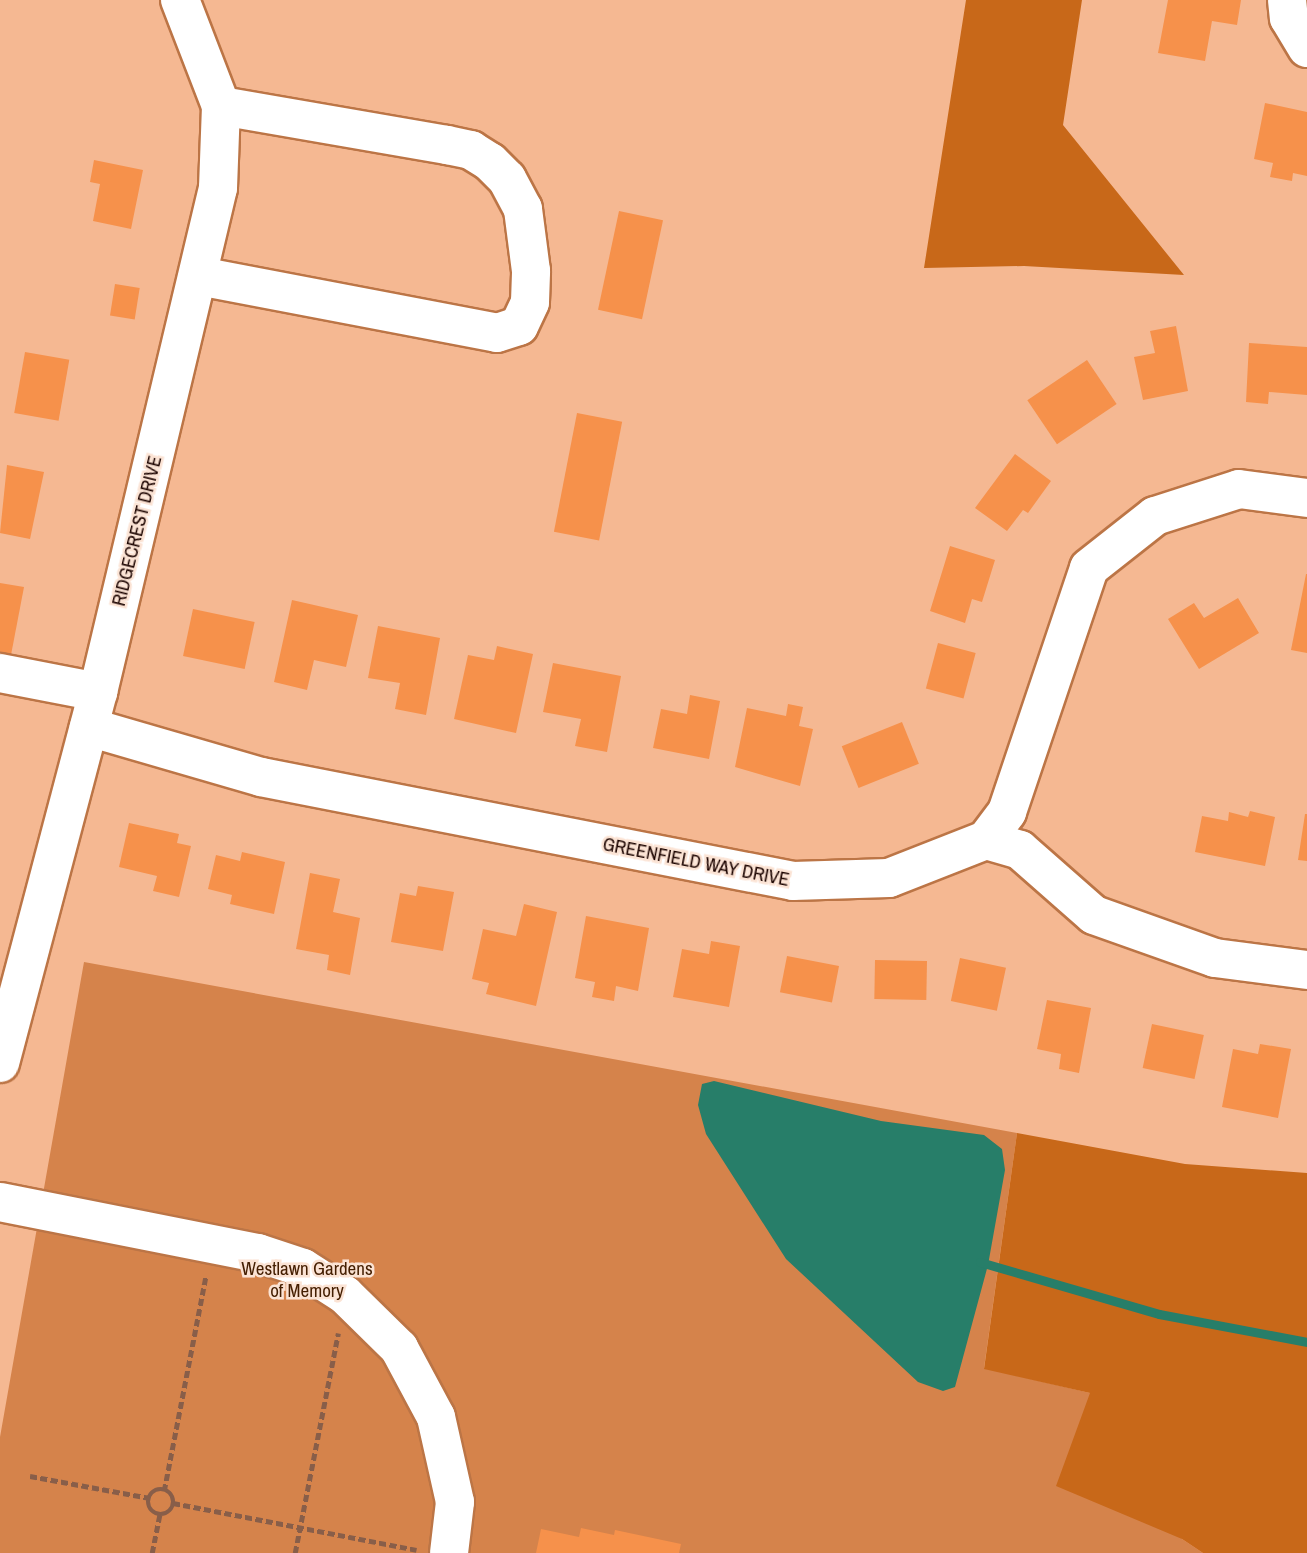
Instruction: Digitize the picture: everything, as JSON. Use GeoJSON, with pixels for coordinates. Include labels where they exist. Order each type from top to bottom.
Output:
{"type":"FeatureCollection","features":[{"type":"Feature","properties":{"kind":"street","name":"RIDGECREST DRIVE"},"geometry":{"type":"LineString","coordinates":[[0,1063],[93,709],[218,188],[221,106],[180,0]]}},
{"type":"Feature","properties":{"kind":"street"},"geometry":{"type":"LineString","coordinates":[[1287,0],[1289,18],[1307,48]]}},
{"type":"Feature","properties":{"kind":"street"},"geometry":{"type":"LineString","coordinates":[[199,276],[498,333],[519,326],[530,302],[531,271],[523,209],[507,178],[490,162],[459,148],[221,106]]}},
{"type":"Feature","properties":{"kind":"street"},"geometry":{"type":"LineString","coordinates":[[1307,498],[1239,489],[1155,516],[1089,568],[1007,812],[986,840],[1020,850],[1094,915],[1215,958],[1307,970]]}},
{"type":"Feature","properties":{"kind":"street","name":"GREENFIELD WAY DRIVE"},"geometry":{"type":"LineString","coordinates":[[0,673],[261,778],[793,881],[889,878],[986,840]]}},
{"type":"Feature","properties":{"kind":"street"},"geometry":{"type":"LineString","coordinates":[[0,1202],[213,1241],[303,1268],[345,1295],[399,1348],[436,1417],[454,1502],[449,1553]]}},
{"type":"Feature","properties":{"kind":"path"},"geometry":{"type":"LineString","coordinates":[[164,1491],[213,1241]]}},
{"type":"Feature","properties":{"kind":"path"},"geometry":{"type":"LineString","coordinates":[[295,1553],[345,1295]]}},
{"type":"Feature","properties":{"kind":"path"},"geometry":{"type":"LineString","coordinates":[[30,1476],[150,1498]]}},
{"type":"Feature","properties":{"kind":"path"},"geometry":{"type":"LineString","coordinates":[[152,1489],[175,1493],[170,1515],[148,1511],[150,1498],[152,1489]]}},
{"type":"Feature","properties":{"kind":"path"},"geometry":{"type":"LineString","coordinates":[[173,1503],[430,1553]]}},
{"type":"Feature","properties":{"kind":"path"},"geometry":{"type":"LineString","coordinates":[[152,1553],[160,1513]]}},
{"type":"Feature","properties":{"kind":"green space","name":"Westlawn Gardens of Memory"},"geometry":{"type":"Polygon","coordinates":[[[84,962],[1017,1133],[984,1368],[1090,1393],[1182,1539],[1203,1553],[0,1553],[0,1437],[84,962]]]}},
{"type":"Feature","properties":{"kind":"shaded area"},"geometry":{"type":"Polygon","coordinates":[[[966,0],[1082,0],[1063,125],[1184,275],[1024,266],[924,268],[966,0]]]}},
{"type":"Feature","properties":{"kind":"shaded area"},"geometry":{"type":"Polygon","coordinates":[[[1017,1133],[1185,1164],[1307,1173],[1307,1553],[1203,1553],[1182,1539],[1056,1486],[1090,1393],[984,1369],[1017,1133]]]}},
{"type":"Feature","properties":{"kind":"water"},"geometry":{"type":"Polygon","coordinates":[[[714,1081],[881,1121],[984,1135],[1002,1149],[1005,1170],[988,1265],[955,1387],[943,1391],[918,1382],[786,1259],[706,1134],[698,1105],[702,1084],[714,1081]]]}},
{"type":"Feature","properties":{"kind":"building"},"geometry":{"type":"Polygon","coordinates":[[[1168,0],[1241,0],[1237,25],[1212,21],[1205,61],[1158,53],[1168,0]]]}},
{"type":"Feature","properties":{"kind":"building"},"geometry":{"type":"Polygon","coordinates":[[[1265,103],[1307,112],[1307,176],[1293,173],[1292,181],[1270,177],[1273,163],[1254,159],[1265,103]]]}},
{"type":"Feature","properties":{"kind":"building"},"geometry":{"type":"Polygon","coordinates":[[[94,160],[143,170],[131,229],[93,221],[100,184],[90,182],[94,160]]]}},
{"type":"Feature","properties":{"kind":"building"},"geometry":{"type":"Polygon","coordinates":[[[619,211],[663,220],[642,319],[598,310],[619,211]]]}},
{"type":"Feature","properties":{"kind":"building"},"geometry":{"type":"Polygon","coordinates":[[[115,284],[140,288],[135,320],[110,316],[115,284]]]}},
{"type":"Feature","properties":{"kind":"building"},"geometry":{"type":"Polygon","coordinates":[[[1176,326],[1188,391],[1143,400],[1134,357],[1155,353],[1150,331],[1176,326]]]}},
{"type":"Feature","properties":{"kind":"building"},"geometry":{"type":"Polygon","coordinates":[[[1249,343],[1307,347],[1307,395],[1269,392],[1268,404],[1246,402],[1249,343]]]}},
{"type":"Feature","properties":{"kind":"building"},"geometry":{"type":"Polygon","coordinates":[[[25,352],[69,360],[59,421],[14,413],[25,352]]]}},
{"type":"Feature","properties":{"kind":"building"},"geometry":{"type":"Polygon","coordinates":[[[1087,360],[1117,404],[1057,444],[1027,400],[1087,360]]]}},
{"type":"Feature","properties":{"kind":"building"},"geometry":{"type":"Polygon","coordinates":[[[577,413],[622,422],[599,541],[554,532],[577,413]]]}},
{"type":"Feature","properties":{"kind":"building"},"geometry":{"type":"Polygon","coordinates":[[[1015,454],[1051,481],[1028,513],[1023,510],[1007,531],[975,508],[1015,454]]]}},
{"type":"Feature","properties":{"kind":"building"},"geometry":{"type":"Polygon","coordinates":[[[7,465],[44,472],[30,539],[0,533],[7,465]]]}},
{"type":"Feature","properties":{"kind":"building"},"geometry":{"type":"Polygon","coordinates":[[[950,546],[995,560],[982,602],[972,599],[965,623],[930,611],[950,546]]]}},
{"type":"Feature","properties":{"kind":"building"},"geometry":{"type":"Polygon","coordinates":[[[1307,574],[1307,653],[1291,650],[1307,574]]]}},
{"type":"Feature","properties":{"kind":"building"},"geometry":{"type":"Polygon","coordinates":[[[0,583],[24,587],[11,655],[0,653],[0,583]]]}},
{"type":"Feature","properties":{"kind":"building"},"geometry":{"type":"Polygon","coordinates":[[[1238,598],[1259,633],[1199,669],[1168,619],[1194,603],[1204,618],[1238,598]]]}},
{"type":"Feature","properties":{"kind":"building"},"geometry":{"type":"Polygon","coordinates":[[[292,600],[358,615],[346,667],[314,660],[307,690],[274,682],[292,600]]]}},
{"type":"Feature","properties":{"kind":"building"},"geometry":{"type":"Polygon","coordinates":[[[193,609],[255,622],[245,669],[183,656],[193,609]]]}},
{"type":"Feature","properties":{"kind":"building"},"geometry":{"type":"Polygon","coordinates":[[[378,626],[440,638],[426,715],[395,709],[400,683],[368,678],[378,626]]]}},
{"type":"Feature","properties":{"kind":"building"},"geometry":{"type":"Polygon","coordinates":[[[938,643],[976,653],[964,698],[926,688],[938,643]]]}},
{"type":"Feature","properties":{"kind":"building"},"geometry":{"type":"Polygon","coordinates":[[[497,646],[533,654],[516,733],[454,719],[468,655],[494,660],[497,646]]]}},
{"type":"Feature","properties":{"kind":"building"},"geometry":{"type":"Polygon","coordinates":[[[553,663],[621,676],[607,752],[575,746],[581,719],[543,712],[553,663]]]}},
{"type":"Feature","properties":{"kind":"building"},"geometry":{"type":"Polygon","coordinates":[[[690,695],[720,701],[709,759],[653,748],[661,709],[687,714],[690,695]]]}},
{"type":"Feature","properties":{"kind":"building"},"geometry":{"type":"Polygon","coordinates":[[[788,704],[803,707],[799,726],[813,729],[800,786],[735,767],[747,708],[786,716],[788,704]]]}},
{"type":"Feature","properties":{"kind":"building"},"geometry":{"type":"Polygon","coordinates":[[[902,722],[919,764],[859,788],[842,746],[902,722]]]}},
{"type":"Feature","properties":{"kind":"building"},"geometry":{"type":"Polygon","coordinates":[[[1250,811],[1275,817],[1265,866],[1195,852],[1202,816],[1228,821],[1229,812],[1248,817],[1250,811]]]}},
{"type":"Feature","properties":{"kind":"building"},"geometry":{"type":"Polygon","coordinates":[[[1307,814],[1307,861],[1298,860],[1307,814]]]}},
{"type":"Feature","properties":{"kind":"building"},"geometry":{"type":"Polygon","coordinates":[[[129,823],[179,834],[177,843],[191,846],[179,897],[153,891],[157,876],[119,867],[129,823]]]}},
{"type":"Feature","properties":{"kind":"building"},"geometry":{"type":"Polygon","coordinates":[[[242,852],[285,862],[274,914],[230,904],[232,895],[208,889],[216,855],[240,861],[242,852]]]}},
{"type":"Feature","properties":{"kind":"building"},"geometry":{"type":"Polygon","coordinates":[[[310,873],[340,879],[333,912],[360,918],[350,975],[327,970],[329,955],[296,949],[310,873]]]}},
{"type":"Feature","properties":{"kind":"building"},"geometry":{"type":"Polygon","coordinates":[[[418,886],[454,892],[443,951],[391,942],[400,893],[416,896],[418,886]]]}},
{"type":"Feature","properties":{"kind":"building"},"geometry":{"type":"Polygon","coordinates":[[[524,904],[557,912],[536,1006],[486,994],[489,983],[472,979],[483,929],[516,936],[524,904]]]}},
{"type":"Feature","properties":{"kind":"building"},"geometry":{"type":"Polygon","coordinates":[[[586,916],[649,928],[638,991],[616,986],[614,1001],[592,997],[595,982],[575,978],[586,916]]]}},
{"type":"Feature","properties":{"kind":"building"},"geometry":{"type":"Polygon","coordinates":[[[711,941],[740,946],[729,1007],[673,997],[682,949],[709,954],[711,941]]]}},
{"type":"Feature","properties":{"kind":"building"},"geometry":{"type":"Polygon","coordinates":[[[787,956],[839,966],[832,1002],[780,992],[787,956]]]}},
{"type":"Feature","properties":{"kind":"building"},"geometry":{"type":"Polygon","coordinates":[[[960,958],[1006,968],[997,1011],[951,1001],[960,958]]]}},
{"type":"Feature","properties":{"kind":"building"},"geometry":{"type":"Polygon","coordinates":[[[875,960],[927,961],[926,1000],[874,999],[875,960]]]}},
{"type":"Feature","properties":{"kind":"building"},"geometry":{"type":"Polygon","coordinates":[[[1047,1000],[1091,1008],[1079,1073],[1059,1069],[1061,1054],[1037,1049],[1047,1000]]]}},
{"type":"Feature","properties":{"kind":"building"},"geometry":{"type":"Polygon","coordinates":[[[1152,1024],[1204,1035],[1194,1079],[1143,1068],[1152,1024]]]}},
{"type":"Feature","properties":{"kind":"building"},"geometry":{"type":"Polygon","coordinates":[[[1260,1044],[1291,1049],[1278,1118],[1222,1107],[1233,1049],[1258,1054],[1260,1044]]]}},
{"type":"Feature","properties":{"kind":"building"},"geometry":{"type":"Polygon","coordinates":[[[581,1528],[614,1535],[615,1530],[681,1544],[679,1553],[536,1553],[541,1529],[579,1537],[581,1528]]]}},
{"type":"Feature","properties":{"kind":"waterway"},"geometry":{"type":"LineString","coordinates":[[980,1262],[1159,1314],[1307,1342]]}}]}
